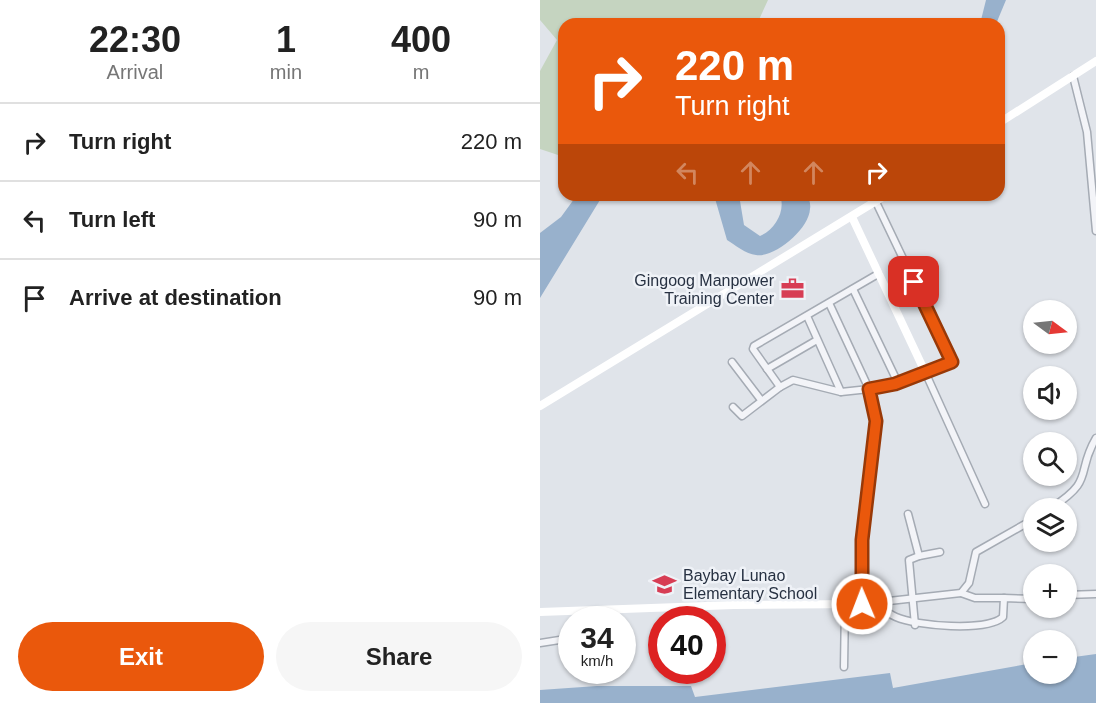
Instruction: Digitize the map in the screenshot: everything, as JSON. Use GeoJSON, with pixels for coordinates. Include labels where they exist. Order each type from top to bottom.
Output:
{"type":"FeatureCollection","features":[{"type":"Feature","properties":{"kind":"street"},"geometry":{"type":"LineString","coordinates":[[1005,119],[1096,61]]}},
{"type":"Feature","properties":{"kind":"street"},"geometry":{"type":"LineString","coordinates":[[1073,76],[1087,132],[1096,231]]}},
{"type":"Feature","properties":{"kind":"street"},"geometry":{"type":"LineString","coordinates":[[540,406],[876,202],[952,361],[926,374],[869,389],[841,392],[790,380],[742,416],[734,407]]}},
{"type":"Feature","properties":{"kind":"street"},"geometry":{"type":"LineString","coordinates":[[852,217],[985,504]]}},
{"type":"Feature","properties":{"kind":"street"},"geometry":{"type":"LineString","coordinates":[[780,387],[753,349],[754,346],[878,274]]}},
{"type":"Feature","properties":{"kind":"street"},"geometry":{"type":"LineString","coordinates":[[853,289],[898,383]]}},
{"type":"Feature","properties":{"kind":"street"},"geometry":{"type":"LineString","coordinates":[[829,303],[869,389],[876,421],[862,540],[862,604]]}},
{"type":"Feature","properties":{"kind":"street"},"geometry":{"type":"LineString","coordinates":[[807,316],[841,392]]}},
{"type":"Feature","properties":{"kind":"street"},"geometry":{"type":"LineString","coordinates":[[767,369],[817,340]]}},
{"type":"Feature","properties":{"kind":"street"},"geometry":{"type":"LineString","coordinates":[[732,362],[761,400]]}},
{"type":"Feature","properties":{"kind":"street"},"geometry":{"type":"LineString","coordinates":[[1065,498],[1077,490],[1096,438]]}},
{"type":"Feature","properties":{"kind":"street"},"geometry":{"type":"LineString","coordinates":[[908,514],[919,556]]}},
{"type":"Feature","properties":{"kind":"street"},"geometry":{"type":"LineString","coordinates":[[961,593],[969,583],[976,552],[1023,525]]}},
{"type":"Feature","properties":{"kind":"street"},"geometry":{"type":"LineString","coordinates":[[915,624],[909,560],[940,552]]}},
{"type":"Feature","properties":{"kind":"street"},"geometry":{"type":"LineString","coordinates":[[540,612],[760,605],[845,606],[961,593],[975,598],[1023,598]]}},
{"type":"Feature","properties":{"kind":"street"},"geometry":{"type":"LineString","coordinates":[[1077,595],[1096,594]]}},
{"type":"Feature","properties":{"kind":"street"},"geometry":{"type":"LineString","coordinates":[[878,603],[895,617],[915,624],[982,625],[993,623],[1004,615],[1004,598]]}},
{"type":"Feature","properties":{"kind":"street"},"geometry":{"type":"LineString","coordinates":[[844,667],[845,606]]}},
{"type":"Feature","properties":{"kind":"street"},"geometry":{"type":"LineString","coordinates":[[540,643],[558,640]]}},
{"type":"Feature","properties":{"kind":"green space"},"geometry":{"type":"Polygon","coordinates":[[[540,0],[768,0],[760,18],[558,18],[558,155],[540,149],[540,71],[557,40],[540,20],[540,0]]]}},
{"type":"Feature","properties":{"kind":"water"},"geometry":{"type":"Polygon","coordinates":[[[986,0],[1006,0],[998,18],[982,18],[986,0]]]}},
{"type":"Feature","properties":{"kind":"water"},"geometry":{"type":"Polygon","coordinates":[[[573,201],[599,201],[540,298],[540,233],[561,217],[573,201]]]}},
{"type":"Feature","properties":{"kind":"water"},"geometry":{"type":"Polygon","coordinates":[[[716,201],[740,201],[744,225],[760,236],[775,225],[782,207],[781,201],[810,201],[808,217],[804,225],[790,241],[772,252],[764,255],[752,254],[727,240],[716,201]]]}},
{"type":"Feature","properties":{"kind":"water"},"geometry":{"type":"Polygon","coordinates":[[[1096,654],[1096,703],[540,703],[540,690],[597,686],[691,686],[695,697],[890,673],[893,688],[1023,665],[1023,684],[1077,684],[1077,657],[1096,654]]]}},
{"type":"Feature","properties":{"kind":"place","name":"Gingoog Manpower Training Center"},"geometry":{"type":"Point","coordinates":[792,289]}},
{"type":"Feature","properties":{"kind":"place","name":"Baybay Lunao Elementary School"},"geometry":{"type":"Point","coordinates":[665,584]}},
{"type":"Feature","properties":{"kind":"route"},"geometry":{"type":"LineString","coordinates":[[862,604],[862,540],[873,464],[876,421],[876,409],[869,389],[926,374],[952,362],[914,282]]}}]}
